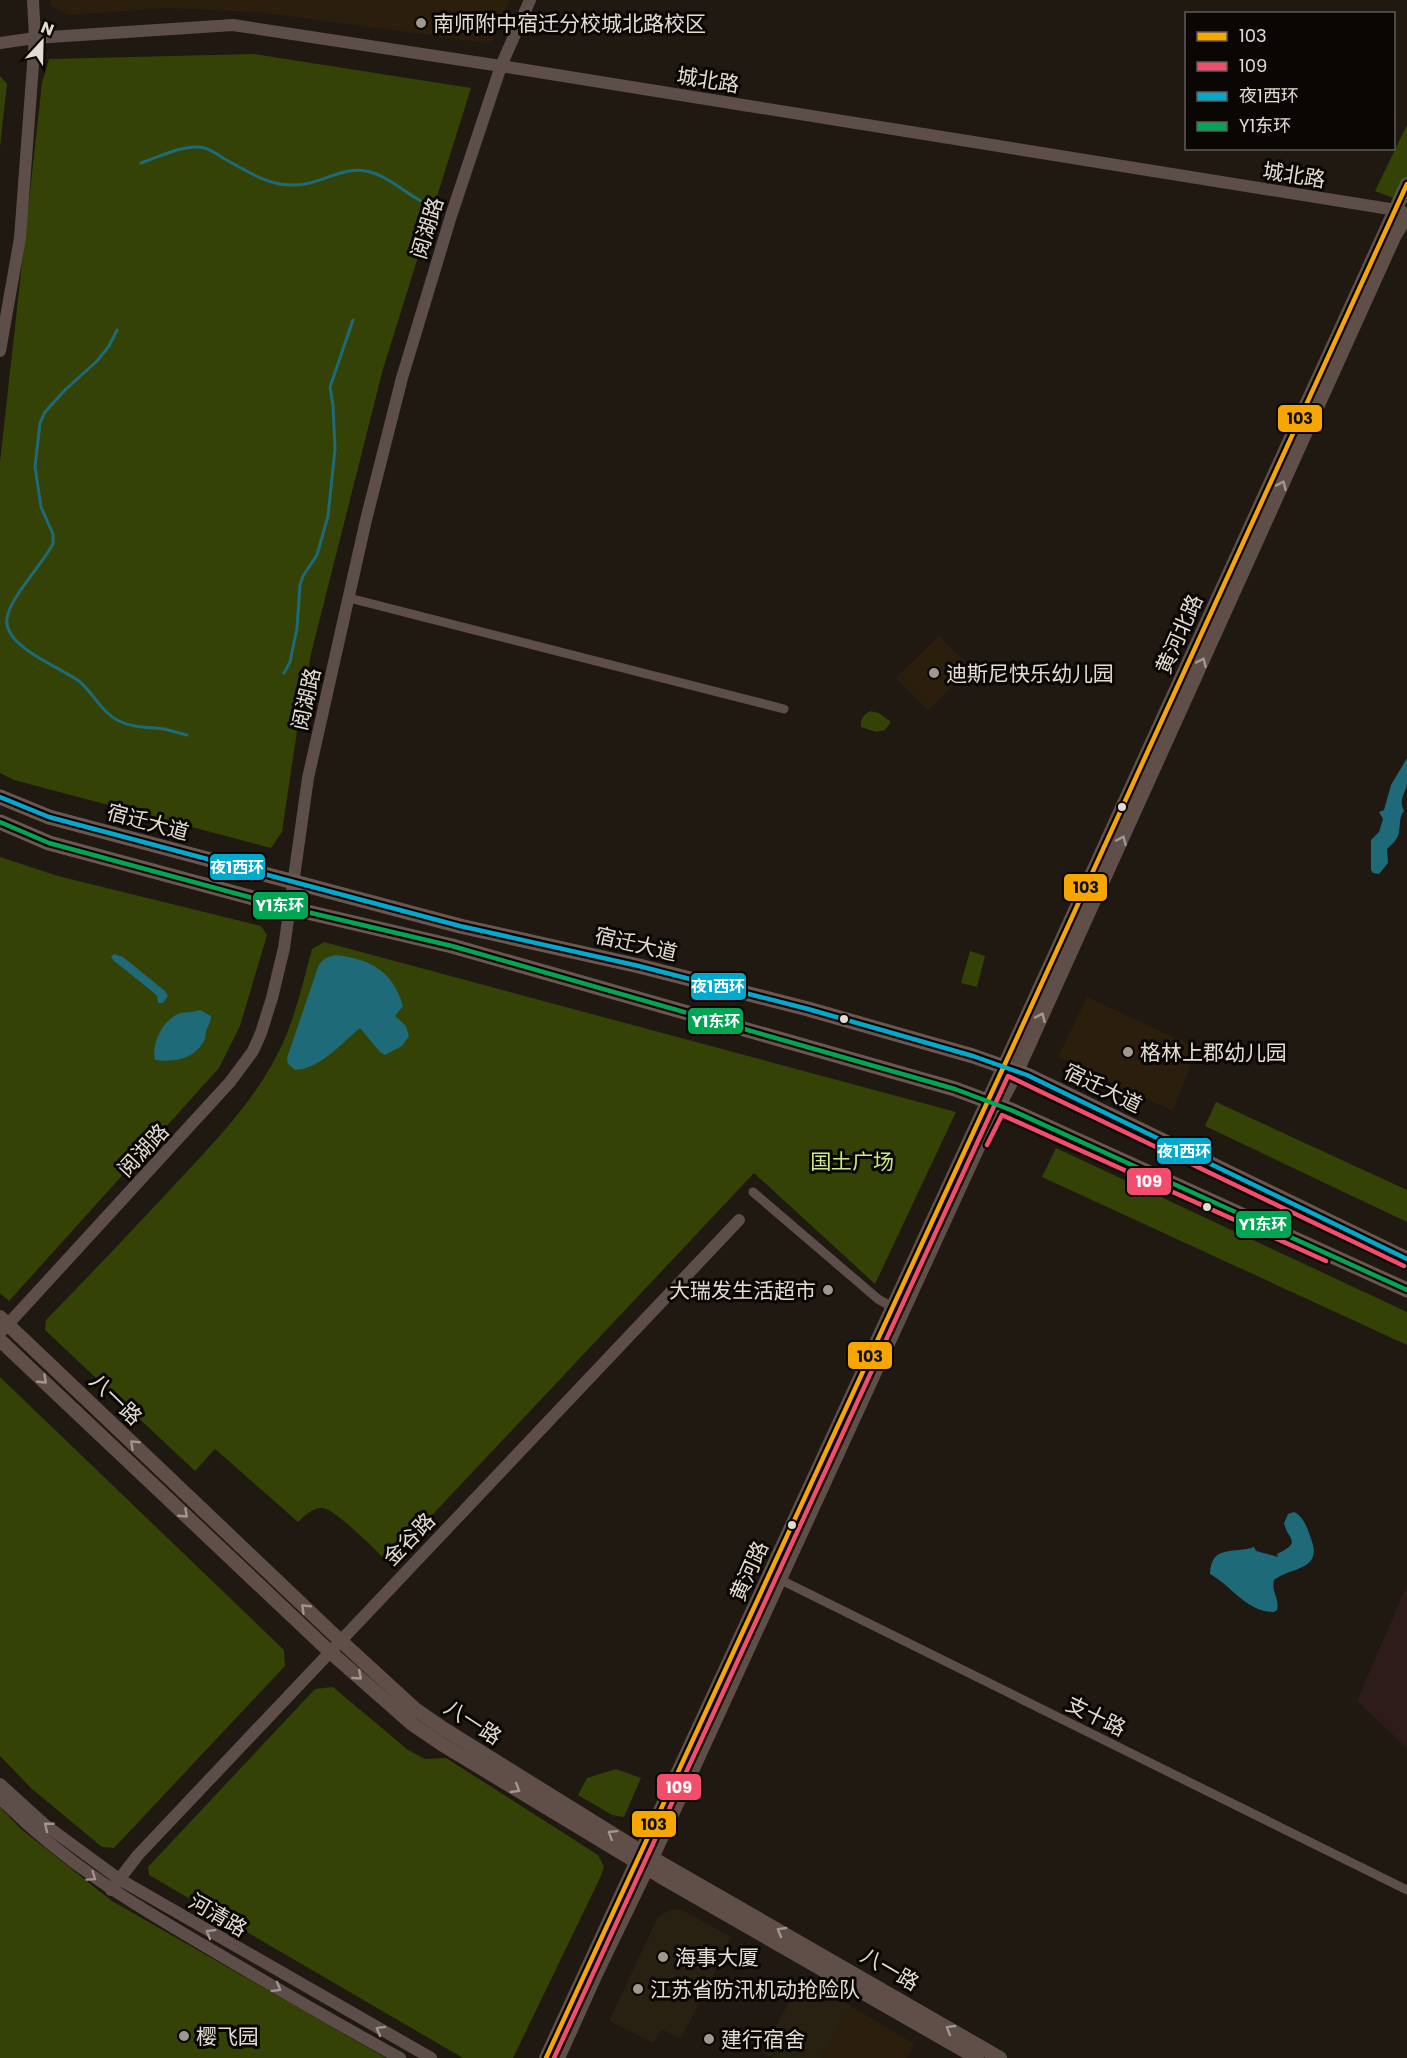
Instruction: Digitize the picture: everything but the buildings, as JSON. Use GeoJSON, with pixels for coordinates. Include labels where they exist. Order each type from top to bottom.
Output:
{"type":"FeatureCollection","features":[{"type":"Feature","properties":{"kind":"main road","name":"黄河北路"},"geometry":{"type":"LineString","coordinates":[[993,1103],[1403,213],[1407,184]]}},
{"type":"Feature","properties":{"kind":"main road","name":"宿迁大道"},"geometry":{"type":"LineString","coordinates":[[0,797],[49,817],[460,926],[639,966],[797,1006],[1011,1068],[1407,1259]]}},
{"type":"Feature","properties":{"kind":"main road"},"geometry":{"type":"LineString","coordinates":[[0,822],[49,843],[290,908],[452,946],[944,1086],[993,1103],[1407,1290]]}},
{"type":"Feature","properties":{"kind":"main road","name":"黄河路"},"geometry":{"type":"LineString","coordinates":[[774,1577],[892,1307],[993,1103]]}},
{"type":"Feature","properties":{"kind":"main road","name":"黄河路"},"geometry":{"type":"LineString","coordinates":[[558,2058],[645,1860],[993,1103]]}},
{"type":"Feature","properties":{"kind":"main road","name":"八一路"},"geometry":{"type":"LineString","coordinates":[[3,1325],[415,1708],[645,1860],[977,2058]]}},
{"type":"Feature","properties":{"kind":"main road","name":"八一路"},"geometry":{"type":"LineString","coordinates":[[0,1340],[329,1651],[412,1724],[443,1745],[645,1860],[1000,2058]]}},
{"type":"Feature","properties":{"kind":"main road","name":"黄河路"},"geometry":{"type":"LineString","coordinates":[[546,2058],[645,1860]]}},
{"type":"Feature","properties":{"kind":"street"},"geometry":{"type":"LineString","coordinates":[[0,351],[20,238],[35,38],[33,0]]}},
{"type":"Feature","properties":{"kind":"street","name":"阅湖路"},"geometry":{"type":"LineString","coordinates":[[3,1325],[166,1154],[244,1066],[261,1033],[284,948],[308,778],[366,520],[402,378],[451,216],[501,66],[530,0]]}},
{"type":"Feature","properties":{"kind":"street","name":"城北路"},"geometry":{"type":"LineString","coordinates":[[0,43],[35,38],[233,25],[501,66],[1403,213]]}},
{"type":"Feature","properties":{"kind":"street"},"geometry":{"type":"LineString","coordinates":[[349,598],[784,709]]}},
{"type":"Feature","properties":{"kind":"street"},"geometry":{"type":"LineString","coordinates":[[753,1192],[878,1299],[892,1307]]}},
{"type":"Feature","properties":{"kind":"street","name":"金谷路"},"geometry":{"type":"LineString","coordinates":[[111,1890],[138,1855],[329,1651],[739,1220]]}},
{"type":"Feature","properties":{"kind":"street","name":"支十路"},"geometry":{"type":"LineString","coordinates":[[774,1577],[1407,1890]]}},
{"type":"Feature","properties":{"kind":"street","name":"河清路"},"geometry":{"type":"LineString","coordinates":[[0,1784],[44,1824],[119,1880],[431,2058]]}},
{"type":"Feature","properties":{"kind":"street","name":"河清路"},"geometry":{"type":"LineString","coordinates":[[0,1798],[60,1853],[111,1890],[400,2058]]}},
{"type":"Feature","properties":{"kind":"shaded area","name":"南师附中宿迁分校城北路校区"},"geometry":{"type":"Polygon","coordinates":[[[50,0],[510,0],[492,40],[487,43],[258,12],[167,8],[68,15],[50,5],[50,0]]]}},
{"type":"Feature","properties":{"kind":"shaded area","name":"迪斯尼快乐幼儿园"},"geometry":{"type":"Polygon","coordinates":[[[939,636],[971,668],[928,710],[896,678],[939,636]]]}},
{"type":"Feature","properties":{"kind":"shaded area","name":"格林上郡幼儿园"},"geometry":{"type":"Polygon","coordinates":[[[1087,997],[1197,1048],[1173,1111],[1058,1057],[1087,997]]]}},
{"type":"Feature","properties":{"kind":"shaded area"},"geometry":{"type":"Polygon","coordinates":[[[1407,1585],[1407,1748],[1357,1701],[1407,1585]]]}},
{"type":"Feature","properties":{"kind":"shaded area"},"geometry":{"type":"Polygon","coordinates":[[[671,1909],[682,1910],[731,1937],[680,2039],[661,2029],[654,2043],[609,2021],[658,1917],[671,1909]]]}},
{"type":"Feature","properties":{"kind":"shaded area"},"geometry":{"type":"Polygon","coordinates":[[[802,1977],[851,2006],[822,2058],[773,2058],[762,2053],[802,1977]]]}},
{"type":"Feature","properties":{"kind":"shaded area"},"geometry":{"type":"Polygon","coordinates":[[[851,2006],[914,2044],[907,2058],[822,2058],[851,2006]]]}},
{"type":"Feature","properties":{"kind":"green space"},"geometry":{"type":"Polygon","coordinates":[[[254,54],[471,88],[383,369],[311,654],[282,832],[271,848],[14,780],[0,773],[0,462],[42,83],[49,59],[254,54]]]}},
{"type":"Feature","properties":{"kind":"green space"},"geometry":{"type":"Polygon","coordinates":[[[0,76],[7,84],[0,147],[0,76]]]}},
{"type":"Feature","properties":{"kind":"green space"},"geometry":{"type":"Polygon","coordinates":[[[1407,125],[1407,203],[1375,191],[1407,125]]]}},
{"type":"Feature","properties":{"kind":"green space"},"geometry":{"type":"Polygon","coordinates":[[[870,711],[879,713],[891,722],[885,730],[876,732],[861,727],[862,718],[870,711]]]}},
{"type":"Feature","properties":{"kind":"green space"},"geometry":{"type":"Polygon","coordinates":[[[0,857],[58,876],[261,926],[267,935],[240,1026],[219,1068],[9,1301],[0,1293],[0,857]]]}},
{"type":"Feature","properties":{"kind":"green space","name":"国土广场"},"geometry":{"type":"Polygon","coordinates":[[[324,942],[956,1112],[875,1284],[754,1173],[388,1562],[366,1540],[328,1510],[315,1509],[298,1522],[215,1449],[195,1471],[45,1330],[46,1320],[207,1150],[256,1090],[276,1057],[288,1031],[312,949],[324,942]]]}},
{"type":"Feature","properties":{"kind":"green space"},"geometry":{"type":"Polygon","coordinates":[[[970,951],[985,956],[977,987],[961,983],[970,951]]]}},
{"type":"Feature","properties":{"kind":"green space"},"geometry":{"type":"Polygon","coordinates":[[[1216,1102],[1407,1190],[1407,1222],[1205,1126],[1216,1102]]]}},
{"type":"Feature","properties":{"kind":"green space"},"geometry":{"type":"Polygon","coordinates":[[[1056,1148],[1407,1312],[1407,1345],[1042,1177],[1056,1148]]]}},
{"type":"Feature","properties":{"kind":"green space"},"geometry":{"type":"Polygon","coordinates":[[[0,1377],[284,1650],[285,1666],[114,1848],[102,1847],[32,1789],[0,1756],[0,1377]]]}},
{"type":"Feature","properties":{"kind":"green space"},"geometry":{"type":"Polygon","coordinates":[[[333,1687],[408,1750],[425,1759],[446,1758],[598,1855],[604,1867],[513,2058],[463,2058],[149,1875],[148,1867],[315,1689],[333,1687]]]}},
{"type":"Feature","properties":{"kind":"green space"},"geometry":{"type":"Polygon","coordinates":[[[616,1769],[641,1778],[624,1817],[612,1815],[578,1795],[587,1778],[616,1769]]]}},
{"type":"Feature","properties":{"kind":"green space"},"geometry":{"type":"Polygon","coordinates":[[[0,1807],[21,1829],[112,1901],[386,2058],[0,2058],[0,1807]]]}},
{"type":"Feature","properties":{"kind":"water"},"geometry":{"type":"Polygon","coordinates":[[[1407,758],[1407,783],[1402,799],[1404,811],[1398,836],[1387,849],[1388,863],[1379,874],[1373,873],[1371,870],[1371,840],[1379,832],[1383,819],[1379,812],[1384,810],[1391,785],[1407,758]]]}},
{"type":"Feature","properties":{"kind":"water"},"geometry":{"type":"Polygon","coordinates":[[[114,954],[123,957],[165,991],[168,996],[163,1003],[158,1003],[154,993],[113,960],[111,957],[114,954]]]}},
{"type":"Feature","properties":{"kind":"water"},"geometry":{"type":"Polygon","coordinates":[[[336,955],[370,964],[386,976],[399,994],[403,1006],[395,1016],[406,1026],[409,1036],[402,1046],[385,1055],[360,1028],[322,1060],[304,1069],[295,1070],[288,1064],[287,1058],[318,967],[325,959],[336,955]]]}},
{"type":"Feature","properties":{"kind":"water"},"geometry":{"type":"Polygon","coordinates":[[[200,1010],[211,1016],[204,1041],[199,1049],[182,1059],[155,1060],[157,1039],[169,1020],[181,1013],[200,1010]]]}},
{"type":"Feature","properties":{"kind":"water"},"geometry":{"type":"Polygon","coordinates":[[[1294,1512],[1300,1516],[1306,1526],[1313,1547],[1313,1556],[1304,1566],[1274,1580],[1277,1610],[1274,1612],[1255,1608],[1210,1574],[1214,1558],[1225,1552],[1254,1547],[1256,1551],[1278,1557],[1277,1554],[1292,1543],[1284,1523],[1288,1514],[1294,1512]]]}},
{"type":"Feature","properties":{"kind":"waterway"},"geometry":{"type":"LineString","coordinates":[[141,163],[177,150],[199,147],[211,151],[255,176],[281,184],[300,185],[340,173],[360,170],[386,179],[434,208]]}},
{"type":"Feature","properties":{"kind":"waterway"},"geometry":{"type":"LineString","coordinates":[[284,673],[290,662],[297,628],[300,585],[303,576],[317,555],[328,516],[335,449],[330,387],[353,320]]}},
{"type":"Feature","properties":{"kind":"waterway"},"geometry":{"type":"LineString","coordinates":[[117,330],[109,346],[97,361],[65,390],[45,412],[40,423],[35,467],[41,507],[53,534],[53,544],[14,600],[7,618],[8,629],[14,638],[35,656],[80,682],[113,718],[130,725],[164,729],[187,735]]}},
{"type":"Feature","properties":{"kind":"transit line","name":"103"},"geometry":{"type":"LineString","coordinates":[[546,2058],[1004,1066],[1407,184]]}},
{"type":"Feature","properties":{"kind":"transit line","name":"夜1西环"},"geometry":{"type":"LineString","coordinates":[[0,797],[49,817],[460,926],[639,966],[808,1009],[973,1056],[1027,1075],[1407,1259]]}},
{"type":"Feature","properties":{"kind":"transit line","name":"Y1东环"},"geometry":{"type":"LineString","coordinates":[[0,822],[49,843],[290,908],[452,946],[955,1089],[1011,1110],[1407,1290]]}},
{"type":"Feature","properties":{"kind":"transit line","name":"109"},"geometry":{"type":"LineString","coordinates":[[554,2058],[1008,1076],[1404,1266]]}},
{"type":"Feature","properties":{"kind":"transit line","name":"109"},"geometry":{"type":"LineString","coordinates":[[987,1145],[1002,1115],[1326,1261]]}},
{"type":"Feature","properties":{"kind":"place","name":"南师附中宿迁分校城北路校区"},"geometry":{"type":"Point","coordinates":[421,23]}},
{"type":"Feature","properties":{"kind":"place","name":"迪斯尼快乐幼儿园"},"geometry":{"type":"Point","coordinates":[934,673]}},
{"type":"Feature","properties":{"kind":"place","name":"格林上郡幼儿园"},"geometry":{"type":"Point","coordinates":[1128,1052]}},
{"type":"Feature","properties":{"kind":"place","name":"大瑞发生活超市"},"geometry":{"type":"Point","coordinates":[828,1290]}},
{"type":"Feature","properties":{"kind":"place","name":"海事大厦"},"geometry":{"type":"Point","coordinates":[663,1957]}},
{"type":"Feature","properties":{"kind":"place","name":"江苏省防汛机动抢险队"},"geometry":{"type":"Point","coordinates":[638,1989]}},
{"type":"Feature","properties":{"kind":"place","name":"樱飞园"},"geometry":{"type":"Point","coordinates":[184,2036]}},
{"type":"Feature","properties":{"kind":"place","name":"建行宿舍"},"geometry":{"type":"Point","coordinates":[709,2039]}}]}
